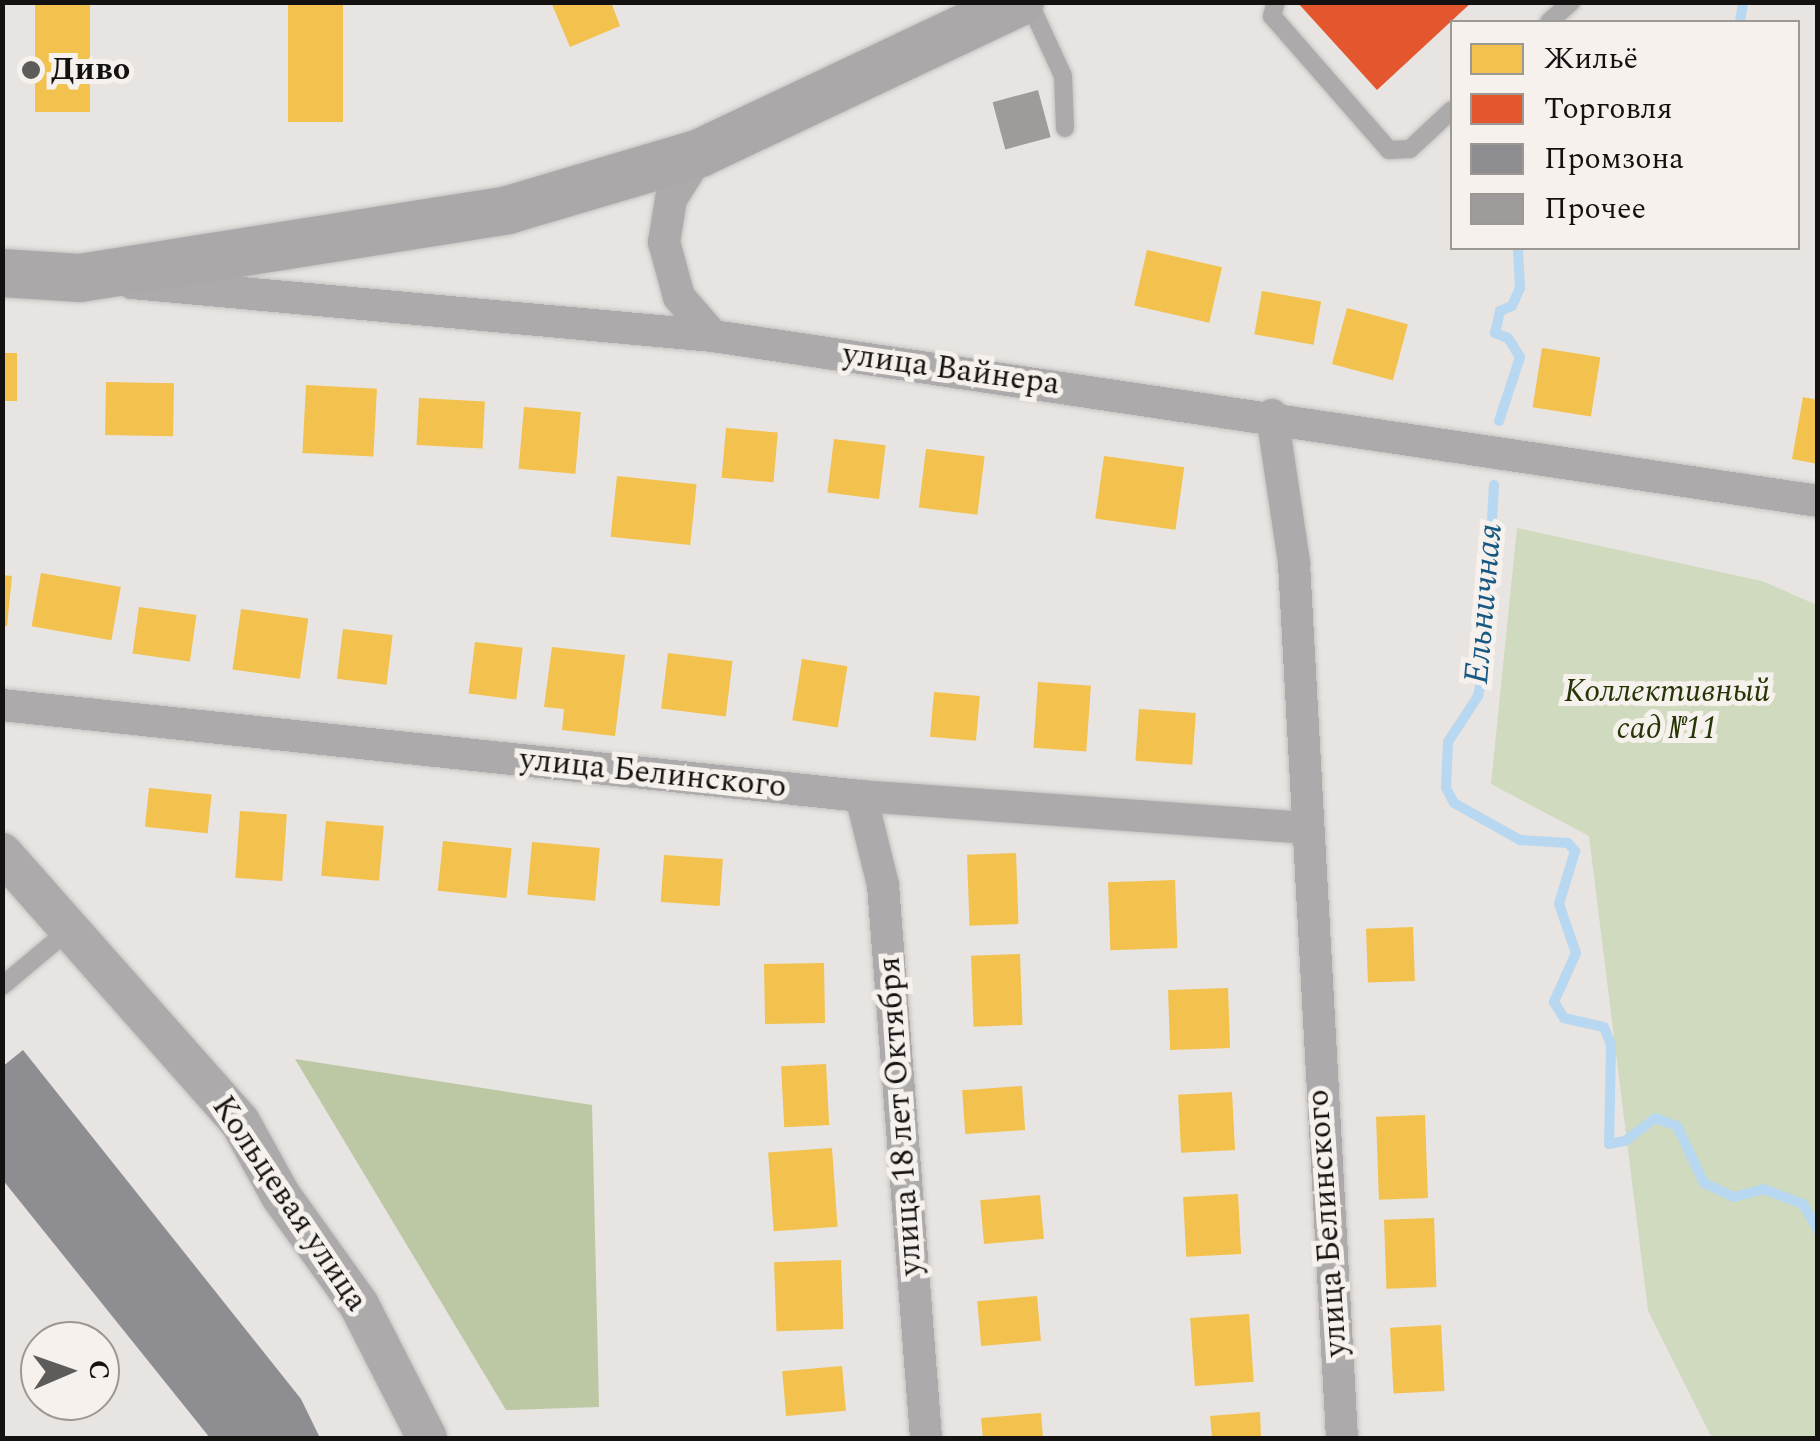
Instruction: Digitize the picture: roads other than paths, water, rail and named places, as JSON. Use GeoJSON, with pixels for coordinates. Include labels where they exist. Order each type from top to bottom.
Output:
{"type":"FeatureCollection","features":[{"type":"Feature","properties":{"kind":"main road","name":"улица Вайнера"},"geometry":{"type":"LineString","coordinates":[[2,273],[80,278],[508,210],[700,154],[1020,2]]}},
{"type":"Feature","properties":{"kind":"street"},"geometry":{"type":"LineString","coordinates":[[700,154],[671,199],[664,242],[678,297],[714,336]]}},
{"type":"Feature","properties":{"kind":"street","name":"улица Вайнера"},"geometry":{"type":"LineString","coordinates":[[80,278],[714,336],[1272,415],[1818,500]]}},
{"type":"Feature","properties":{"kind":"street","name":"улица Белинского"},"geometry":{"type":"LineString","coordinates":[[1272,415],[1294,562],[1304,828],[1342,1438]]}},
{"type":"Feature","properties":{"kind":"street","name":"улица Белинского"},"geometry":{"type":"LineString","coordinates":[[2,706],[861,796],[1304,828]]}},
{"type":"Feature","properties":{"kind":"street","name":"улица 18 лет Октября"},"geometry":{"type":"LineString","coordinates":[[861,796],[883,885],[926,1438]]}},
{"type":"Feature","properties":{"kind":"street","name":"Кольцевая улица"},"geometry":{"type":"LineString","coordinates":[[2,853],[240,1122],[281,1196],[360,1305],[427,1438]]}},
{"type":"Feature","properties":{"kind":"lane"},"geometry":{"type":"LineString","coordinates":[[1029,2],[1063,76],[1065,128]]}},
{"type":"Feature","properties":{"kind":"lane"},"geometry":{"type":"LineString","coordinates":[[1276,2],[1272,16],[1389,150],[1410,149],[1450,112]]}},
{"type":"Feature","properties":{"kind":"lane"},"geometry":{"type":"LineString","coordinates":[[1551,20],[1571,2]]}},
{"type":"Feature","properties":{"kind":"lane"},"geometry":{"type":"LineString","coordinates":[[2,986],[70,928]]}},
{"type":"Feature","properties":{"kind":"waterway","name":"Ельничная"},"geometry":{"type":"LineString","coordinates":[[1740,20],[1743,2]]}},
{"type":"Feature","properties":{"kind":"waterway","name":"Ельничная"},"geometry":{"type":"LineString","coordinates":[[1499,421],[1520,357],[1508,338],[1495,333],[1500,311],[1512,306],[1520,288],[1518,250]]}},
{"type":"Feature","properties":{"kind":"waterway","name":"Ельничная"},"geometry":{"type":"LineString","coordinates":[[1494,485],[1483,674],[1478,696],[1448,742],[1446,788],[1454,803],[1520,840],[1568,843],[1575,851],[1559,904],[1576,953],[1554,1002],[1564,1018],[1604,1027],[1611,1044],[1609,1144],[1625,1141],[1655,1118],[1677,1126],[1704,1183],[1734,1197],[1763,1189],[1803,1204],[1818,1230]]}},
{"type":"Feature","properties":{"kind":"place","name":"Диво"},"geometry":{"type":"Point","coordinates":[31,70]}},
{"type":"Feature","properties":{"kind":"park label","name":"Коллективный сад №11"},"geometry":{"type":"Point","coordinates":[1667,712]}}]}
